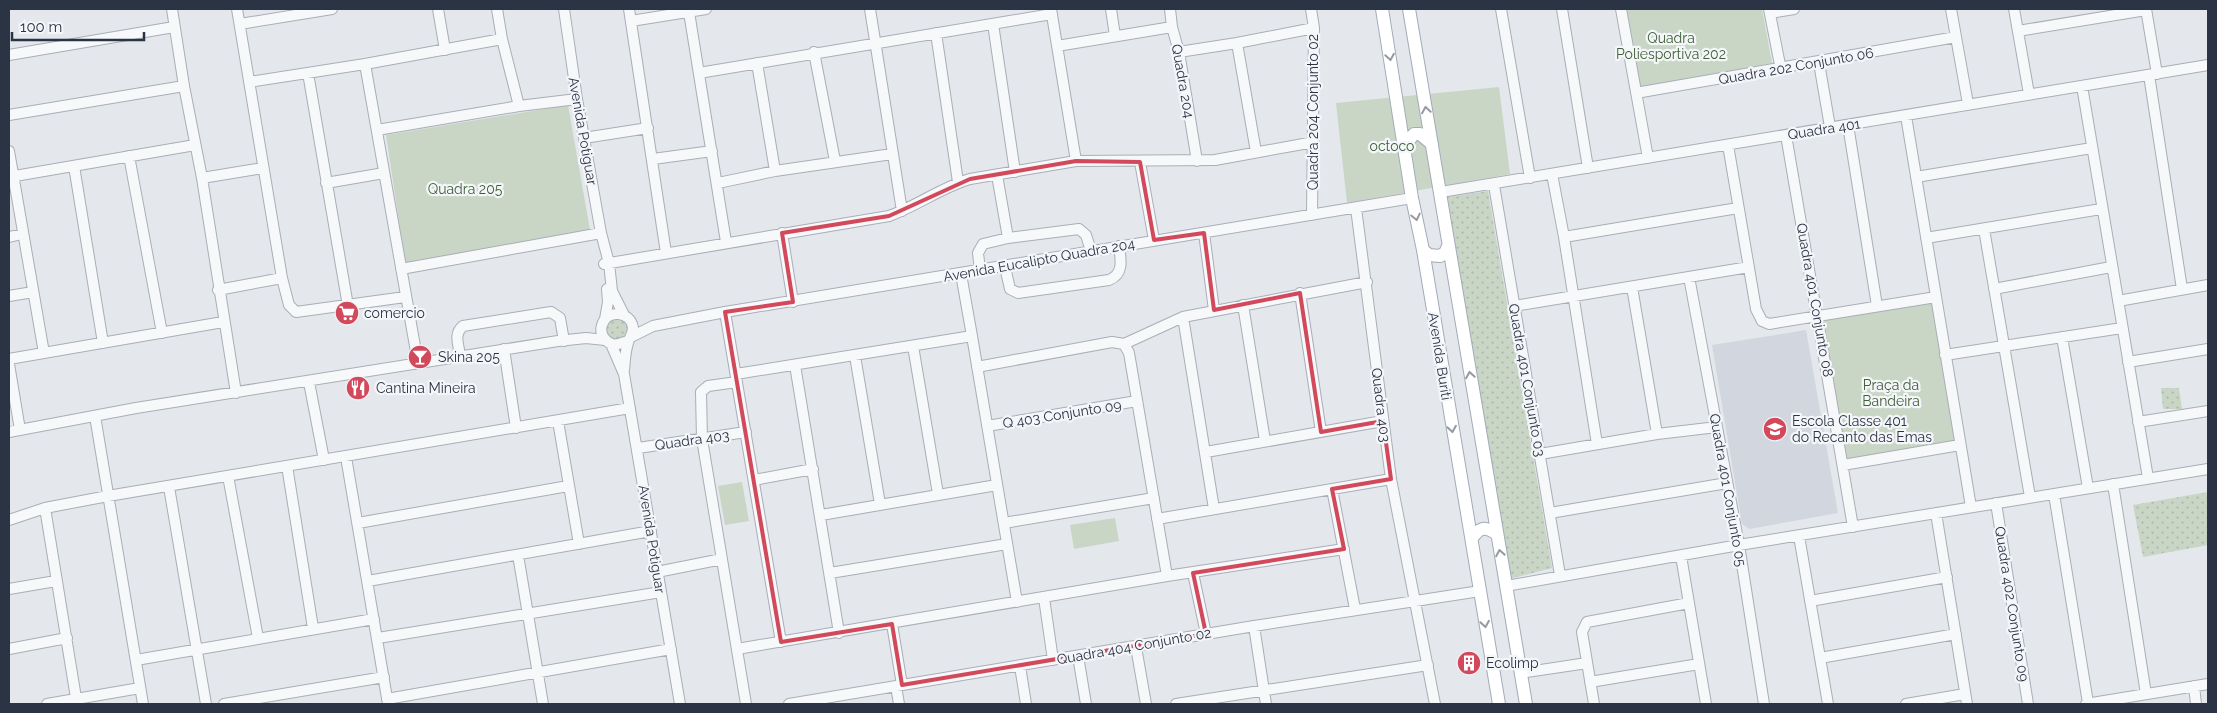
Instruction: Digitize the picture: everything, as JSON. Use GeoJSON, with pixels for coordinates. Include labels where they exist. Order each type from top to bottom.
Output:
{"type":"FeatureCollection","features":[{"type":"Feature","properties":{"kind":"main road","name":"Avenida Buriti"},"geometry":{"type":"LineString","coordinates":[[1382,9],[1412,198],[1423,250],[1499,704]]}},
{"type":"Feature","properties":{"kind":"main road","name":"Avenida Buriti"},"geometry":{"type":"LineString","coordinates":[[1409,9],[1526,704]]}},
{"type":"Feature","properties":{"kind":"main road"},"geometry":{"type":"LineString","coordinates":[[1405,145],[1414,134],[1420,134],[1432,144]]}},
{"type":"Feature","properties":{"kind":"main road"},"geometry":{"type":"LineString","coordinates":[[1423,250],[1429,255],[1440,256],[1445,253],[1448,246]]}},
{"type":"Feature","properties":{"kind":"main road"},"geometry":{"type":"LineString","coordinates":[[1472,538],[1478,530],[1483,528],[1489,528],[1496,534]]}},
{"type":"Feature","properties":{"kind":"street"},"geometry":{"type":"LineString","coordinates":[[172,9],[184,86],[202,178],[223,322],[236,393]]}},
{"type":"Feature","properties":{"kind":"street"},"geometry":{"type":"LineString","coordinates":[[237,9],[282,278],[289,305],[296,312],[405,297]]}},
{"type":"Feature","properties":{"kind":"street"},"geometry":{"type":"LineString","coordinates":[[240,24],[296,11],[332,9]]}},
{"type":"Feature","properties":{"kind":"street"},"geometry":{"type":"LineString","coordinates":[[438,9],[445,50]]}},
{"type":"Feature","properties":{"kind":"street"},"geometry":{"type":"LineString","coordinates":[[498,9],[502,40],[519,106]]}},
{"type":"Feature","properties":{"kind":"street","name":"Avenida Potiguar"},"geometry":{"type":"LineString","coordinates":[[564,9],[577,99],[614,297],[633,328],[629,339],[624,374]]}},
{"type":"Feature","properties":{"kind":"street"},"geometry":{"type":"LineString","coordinates":[[629,9],[666,253]]}},
{"type":"Feature","properties":{"kind":"street"},"geometry":{"type":"LineString","coordinates":[[631,21],[706,9]]}},
{"type":"Feature","properties":{"kind":"street"},"geometry":{"type":"LineString","coordinates":[[870,9],[902,211]]}},
{"type":"Feature","properties":{"kind":"street"},"geometry":{"type":"LineString","coordinates":[[1111,9],[1115,36]]}},
{"type":"Feature","properties":{"kind":"street"},"geometry":{"type":"LineString","coordinates":[[1170,9],[1172,27]]}},
{"type":"Feature","properties":{"kind":"street","name":"Quadra 204 Conjunto 02"},"geometry":{"type":"LineString","coordinates":[[1312,9],[1314,28],[1312,215]]}},
{"type":"Feature","properties":{"kind":"street"},"geometry":{"type":"LineString","coordinates":[[1501,9],[1530,178]]}},
{"type":"Feature","properties":{"kind":"street"},"geometry":{"type":"LineString","coordinates":[[1562,9],[1588,168]]}},
{"type":"Feature","properties":{"kind":"street"},"geometry":{"type":"LineString","coordinates":[[1621,9],[1648,158]]}},
{"type":"Feature","properties":{"kind":"street"},"geometry":{"type":"LineString","coordinates":[[1781,70],[1770,11],[1794,9]]}},
{"type":"Feature","properties":{"kind":"street"},"geometry":{"type":"LineString","coordinates":[[1951,9],[1968,104]]}},
{"type":"Feature","properties":{"kind":"street"},"geometry":{"type":"LineString","coordinates":[[2014,9],[2029,94]]}},
{"type":"Feature","properties":{"kind":"street"},"geometry":{"type":"LineString","coordinates":[[2018,31],[2146,9],[2182,289]]}},
{"type":"Feature","properties":{"kind":"street"},"geometry":{"type":"LineString","coordinates":[[689,12],[726,242]]}},
{"type":"Feature","properties":{"kind":"street"},"geometry":{"type":"LineString","coordinates":[[699,73],[814,52],[993,24],[1051,12],[1076,161]]}},
{"type":"Feature","properties":{"kind":"street"},"geometry":{"type":"LineString","coordinates":[[993,24],[1016,172]]}},
{"type":"Feature","properties":{"kind":"street"},"geometry":{"type":"LineString","coordinates":[[9,55],[174,27]]}},
{"type":"Feature","properties":{"kind":"street","name":"Quadra 204"},"geometry":{"type":"LineString","coordinates":[[1057,46],[1172,27],[1179,52],[1197,162]]}},
{"type":"Feature","properties":{"kind":"street"},"geometry":{"type":"LineString","coordinates":[[1179,52],[1314,28]]}},
{"type":"Feature","properties":{"kind":"street"},"geometry":{"type":"LineString","coordinates":[[936,32],[958,182]]}},
{"type":"Feature","properties":{"kind":"street","name":"Quadra 202 Conjunto 06"},"geometry":{"type":"LineString","coordinates":[[1636,93],[1781,70],[1956,37]]}},
{"type":"Feature","properties":{"kind":"street"},"geometry":{"type":"LineString","coordinates":[[249,82],[502,40]]}},
{"type":"Feature","properties":{"kind":"street"},"geometry":{"type":"LineString","coordinates":[[1237,43],[1256,152]]}},
{"type":"Feature","properties":{"kind":"street"},"geometry":{"type":"LineString","coordinates":[[814,52],[835,161]]}},
{"type":"Feature","properties":{"kind":"street"},"geometry":{"type":"LineString","coordinates":[[757,63],[775,171]]}},
{"type":"Feature","properties":{"kind":"street"},"geometry":{"type":"LineString","coordinates":[[1819,63],[1830,127]]}},
{"type":"Feature","properties":{"kind":"street"},"geometry":{"type":"LineString","coordinates":[[365,64],[418,363]]}},
{"type":"Feature","properties":{"kind":"street","name":"Quadra 401"},"geometry":{"type":"LineString","coordinates":[[1440,192],[1494,185],[1830,127],[2208,65]]}},
{"type":"Feature","properties":{"kind":"street"},"geometry":{"type":"LineString","coordinates":[[308,73],[348,306]]}},
{"type":"Feature","properties":{"kind":"street"},"geometry":{"type":"LineString","coordinates":[[9,115],[184,86]]}},
{"type":"Feature","properties":{"kind":"street"},"geometry":{"type":"LineString","coordinates":[[2082,86],[2101,209],[2148,478]]}},
{"type":"Feature","properties":{"kind":"street"},"geometry":{"type":"LineString","coordinates":[[377,130],[519,106],[577,99]]}},
{"type":"Feature","properties":{"kind":"street"},"geometry":{"type":"LineString","coordinates":[[1906,116],[1971,507]]}},
{"type":"Feature","properties":{"kind":"street"},"geometry":{"type":"LineString","coordinates":[[1848,125],[1877,306]]}},
{"type":"Feature","properties":{"kind":"street"},"geometry":{"type":"LineString","coordinates":[[584,138],[648,128]]}},
{"type":"Feature","properties":{"kind":"street","name":"Quadra 401 Conjunto 08"},"geometry":{"type":"LineString","coordinates":[[1786,135],[1853,526]]}},
{"type":"Feature","properties":{"kind":"street"},"geometry":{"type":"LineString","coordinates":[[606,260],[666,253],[889,216],[958,182],[1076,161],[1197,162],[1314,142]]}},
{"type":"Feature","properties":{"kind":"street"},"geometry":{"type":"LineString","coordinates":[[11,177],[195,145]]}},
{"type":"Feature","properties":{"kind":"street"},"geometry":{"type":"LineString","coordinates":[[1728,145],[1756,309],[1762,321],[1769,324],[1936,297]]}},
{"type":"Feature","properties":{"kind":"street"},"geometry":{"type":"LineString","coordinates":[[1916,177],[2092,148]]}},
{"type":"Feature","properties":{"kind":"street"},"geometry":{"type":"LineString","coordinates":[[9,151],[11,177],[44,354]]}},
{"type":"Feature","properties":{"kind":"street"},"geometry":{"type":"LineString","coordinates":[[653,159],[712,151]]}},
{"type":"Feature","properties":{"kind":"street"},"geometry":{"type":"LineString","coordinates":[[718,183],[835,161],[892,154]]}},
{"type":"Feature","properties":{"kind":"street"},"geometry":{"type":"LineString","coordinates":[[129,156],[162,333]]}},
{"type":"Feature","properties":{"kind":"street"},"geometry":{"type":"LineString","coordinates":[[1140,162],[1154,240]]}},
{"type":"Feature","properties":{"kind":"street"},"geometry":{"type":"LineString","coordinates":[[74,166],[103,343]]}},
{"type":"Feature","properties":{"kind":"street"},"geometry":{"type":"LineString","coordinates":[[202,178],[263,168]]}},
{"type":"Feature","properties":{"kind":"street"},"geometry":{"type":"LineString","coordinates":[[326,183],[384,174]]}},
{"type":"Feature","properties":{"kind":"street"},"geometry":{"type":"LineString","coordinates":[[1552,174],[1597,444]]}},
{"type":"Feature","properties":{"kind":"street"},"geometry":{"type":"LineString","coordinates":[[997,175],[1008,238]]}},
{"type":"Feature","properties":{"kind":"street","name":"Quadra 401 Conjunto 03"},"geometry":{"type":"LineString","coordinates":[[1494,185],[1560,576]]}},
{"type":"Feature","properties":{"kind":"street","name":"Avenida Eucalipto Quadra 204"},"geometry":{"type":"LineString","coordinates":[[665,323],[1412,198]]}},
{"type":"Feature","properties":{"kind":"street","name":"Quadra 403"},"geometry":{"type":"LineString","coordinates":[[1356,208],[1392,478],[1435,704]]}},
{"type":"Feature","properties":{"kind":"street"},"geometry":{"type":"LineString","coordinates":[[1564,237],[1738,208]]}},
{"type":"Feature","properties":{"kind":"street"},"geometry":{"type":"LineString","coordinates":[[1926,238],[2101,209]]}},
{"type":"Feature","properties":{"kind":"street"},"geometry":{"type":"LineString","coordinates":[[980,270],[978,253],[983,244],[1008,238],[1079,229],[1086,235],[1091,251]]}},
{"type":"Feature","properties":{"kind":"street"},"geometry":{"type":"LineString","coordinates":[[1984,229],[2030,497]]}},
{"type":"Feature","properties":{"kind":"street"},"geometry":{"type":"LineString","coordinates":[[400,269],[601,233]]}},
{"type":"Feature","properties":{"kind":"street"},"geometry":{"type":"LineString","coordinates":[[782,233],[793,302]]}},
{"type":"Feature","properties":{"kind":"street"},"geometry":{"type":"LineString","coordinates":[[1204,233],[1214,310]]}},
{"type":"Feature","properties":{"kind":"street"},"geometry":{"type":"LineString","coordinates":[[9,237],[22,234]]}},
{"type":"Feature","properties":{"kind":"street"},"geometry":{"type":"LineString","coordinates":[[1005,267],[1010,289],[1018,293],[1109,280],[1115,278],[1120,270],[1119,246]]}},
{"type":"Feature","properties":{"kind":"street","name":"Avenida Potiguar"},"geometry":{"type":"LineString","coordinates":[[606,260],[608,302],[601,334],[608,342],[624,374],[680,704]]}},
{"type":"Feature","properties":{"kind":"street"},"geometry":{"type":"LineString","coordinates":[[1514,306],[1749,267]]}},
{"type":"Feature","properties":{"kind":"street"},"geometry":{"type":"LineString","coordinates":[[1994,289],[2111,267]]}},
{"type":"Feature","properties":{"kind":"street"},"geometry":{"type":"LineString","coordinates":[[961,274],[1017,602]]}},
{"type":"Feature","properties":{"kind":"street","name":"Quadra 401 Conjunto 05"},"geometry":{"type":"LineString","coordinates":[[1689,277],[1738,545],[1764,704]]}},
{"type":"Feature","properties":{"kind":"street"},"geometry":{"type":"LineString","coordinates":[[218,290],[282,278]]}},
{"type":"Feature","properties":{"kind":"street"},"geometry":{"type":"LineString","coordinates":[[977,367],[1112,342],[1124,344],[1183,317],[1367,282]]}},
{"type":"Feature","properties":{"kind":"street"},"geometry":{"type":"LineString","coordinates":[[2118,301],[2208,285]]}},
{"type":"Feature","properties":{"kind":"street"},"geometry":{"type":"LineString","coordinates":[[1632,287],[1657,434]]}},
{"type":"Feature","properties":{"kind":"street"},"geometry":{"type":"LineString","coordinates":[[9,296],[33,292]]}},
{"type":"Feature","properties":{"kind":"street"},"geometry":{"type":"LineString","coordinates":[[1300,294],[1321,432]]}},
{"type":"Feature","properties":{"kind":"street"},"geometry":{"type":"LineString","coordinates":[[1243,305],[1265,441]]}},
{"type":"Feature","properties":{"kind":"street"},"geometry":{"type":"LineString","coordinates":[[460,356],[457,336],[459,330],[464,326],[551,312],[560,318],[562,340]]}},
{"type":"Feature","properties":{"kind":"street"},"geometry":{"type":"LineString","coordinates":[[725,312],[781,642]]}},
{"type":"Feature","properties":{"kind":"street"},"geometry":{"type":"LineString","coordinates":[[562,340],[584,334],[613,314],[647,323],[665,323]]}},
{"type":"Feature","properties":{"kind":"street"},"geometry":{"type":"LineString","coordinates":[[1183,317],[1214,509]]}},
{"type":"Feature","properties":{"kind":"street"},"geometry":{"type":"LineString","coordinates":[[9,359],[223,322]]}},
{"type":"Feature","properties":{"kind":"street"},"geometry":{"type":"LineString","coordinates":[[9,432],[95,416],[562,340],[586,338],[620,345],[648,328],[665,323]]}},
{"type":"Feature","properties":{"kind":"street"},"geometry":{"type":"LineString","coordinates":[[1945,356],[2122,328]]}},
{"type":"Feature","properties":{"kind":"street"},"geometry":{"type":"LineString","coordinates":[[746,704],[702,439],[701,392],[708,386],[795,365],[972,336]]}},
{"type":"Feature","properties":{"kind":"street"},"geometry":{"type":"LineString","coordinates":[[2062,336],[2088,488]]}},
{"type":"Feature","properties":{"kind":"street"},"geometry":{"type":"LineString","coordinates":[[1124,344],[1129,353],[1167,576]]}},
{"type":"Feature","properties":{"kind":"street"},"geometry":{"type":"LineString","coordinates":[[913,346],[938,494]]}},
{"type":"Feature","properties":{"kind":"street"},"geometry":{"type":"LineString","coordinates":[[504,349],[516,428]]}},
{"type":"Feature","properties":{"kind":"street"},"geometry":{"type":"LineString","coordinates":[[2128,362],[2208,349]]}},
{"type":"Feature","properties":{"kind":"street"},"geometry":{"type":"LineString","coordinates":[[856,356],[880,504]]}},
{"type":"Feature","properties":{"kind":"street"},"geometry":{"type":"LineString","coordinates":[[9,364],[20,430]]}},
{"type":"Feature","properties":{"kind":"street"},"geometry":{"type":"LineString","coordinates":[[795,365],[839,633]]}},
{"type":"Feature","properties":{"kind":"street"},"geometry":{"type":"LineString","coordinates":[[308,382],[324,460]]}},
{"type":"Feature","properties":{"kind":"street","name":"Q 403 Conjunto 09"},"geometry":{"type":"LineString","coordinates":[[987,426],[1137,401]]}},
{"type":"Feature","properties":{"kind":"street"},"geometry":{"type":"LineString","coordinates":[[9,520],[45,508],[108,496],[630,408]]}},
{"type":"Feature","properties":{"kind":"street"},"geometry":{"type":"LineString","coordinates":[[2138,422],[2208,411]]}},
{"type":"Feature","properties":{"kind":"street"},"geometry":{"type":"LineString","coordinates":[[95,416],[143,704]]}},
{"type":"Feature","properties":{"kind":"street"},"geometry":{"type":"LineString","coordinates":[[558,421],[579,544]]}},
{"type":"Feature","properties":{"kind":"street"},"geometry":{"type":"LineString","coordinates":[[1206,452],[1383,421]]}},
{"type":"Feature","properties":{"kind":"street"},"geometry":{"type":"LineString","coordinates":[[1540,454],[1717,426]]}},
{"type":"Feature","properties":{"kind":"street","name":"Quadra 403"},"geometry":{"type":"LineString","coordinates":[[638,448],[746,432]]}},
{"type":"Feature","properties":{"kind":"street"},"geometry":{"type":"LineString","coordinates":[[1842,465],[1960,445]]}},
{"type":"Feature","properties":{"kind":"street"},"geometry":{"type":"LineString","coordinates":[[346,457],[388,702],[537,672],[671,650]]}},
{"type":"Feature","properties":{"kind":"street"},"geometry":{"type":"LineString","coordinates":[[288,466],[313,628]]}},
{"type":"Feature","properties":{"kind":"street"},"geometry":{"type":"LineString","coordinates":[[754,480],[813,469]]}},
{"type":"Feature","properties":{"kind":"street"},"geometry":{"type":"LineString","coordinates":[[1506,586],[1738,545],[2208,469]]}},
{"type":"Feature","properties":{"kind":"street"},"geometry":{"type":"LineString","coordinates":[[228,476],[258,638]]}},
{"type":"Feature","properties":{"kind":"street"},"geometry":{"type":"LineString","coordinates":[[1157,519],[1392,478]]}},
{"type":"Feature","properties":{"kind":"street"},"geometry":{"type":"LineString","coordinates":[[1550,513],[1727,483]]}},
{"type":"Feature","properties":{"kind":"street"},"geometry":{"type":"LineString","coordinates":[[2113,484],[2146,694]]}},
{"type":"Feature","properties":{"kind":"street"},"geometry":{"type":"LineString","coordinates":[[821,515],[997,485]]}},
{"type":"Feature","properties":{"kind":"street"},"geometry":{"type":"LineString","coordinates":[[358,523],[568,486]]}},
{"type":"Feature","properties":{"kind":"street"},"geometry":{"type":"LineString","coordinates":[[170,487],[206,704]]}},
{"type":"Feature","properties":{"kind":"street"},"geometry":{"type":"LineString","coordinates":[[1332,489],[1355,609]]}},
{"type":"Feature","properties":{"kind":"street"},"geometry":{"type":"LineString","coordinates":[[2054,494],[2087,704],[2120,701],[2146,694],[2208,684]]}},
{"type":"Feature","properties":{"kind":"street"},"geometry":{"type":"LineString","coordinates":[[1004,524],[1154,498]]}},
{"type":"Feature","properties":{"kind":"street","name":"Quadra 402 Conjunto 09"},"geometry":{"type":"LineString","coordinates":[[1996,503],[2028,704]]}},
{"type":"Feature","properties":{"kind":"street"},"geometry":{"type":"LineString","coordinates":[[45,508],[77,702]]}},
{"type":"Feature","properties":{"kind":"street"},"geometry":{"type":"LineString","coordinates":[[1906,704],[1966,699],[1936,513]]}},
{"type":"Feature","properties":{"kind":"street"},"geometry":{"type":"LineString","coordinates":[[368,581],[651,532]]}},
{"type":"Feature","properties":{"kind":"street"},"geometry":{"type":"LineString","coordinates":[[1799,536],[1828,704]]}},
{"type":"Feature","properties":{"kind":"street"},"geometry":{"type":"LineString","coordinates":[[830,573],[1007,544]]}},
{"type":"Feature","properties":{"kind":"street"},"geometry":{"type":"LineString","coordinates":[[737,650],[1167,576],[1344,549]]}},
{"type":"Feature","properties":{"kind":"street"},"geometry":{"type":"LineString","coordinates":[[518,555],[543,704]]}},
{"type":"Feature","properties":{"kind":"street"},"geometry":{"type":"LineString","coordinates":[[1680,556],[1706,704]]}},
{"type":"Feature","properties":{"kind":"street"},"geometry":{"type":"LineString","coordinates":[[657,572],[722,560]]}},
{"type":"Feature","properties":{"kind":"street"},"geometry":{"type":"LineString","coordinates":[[1193,573],[1206,634]]}},
{"type":"Feature","properties":{"kind":"street"},"geometry":{"type":"LineString","coordinates":[[1810,601],[1947,576]]}},
{"type":"Feature","properties":{"kind":"street"},"geometry":{"type":"LineString","coordinates":[[9,589],[56,581]]}},
{"type":"Feature","properties":{"kind":"street","name":"Quadra 404 Conjunto 02"},"geometry":{"type":"LineString","coordinates":[[789,704],[1355,609],[1480,591]]}},
{"type":"Feature","properties":{"kind":"street"},"geometry":{"type":"LineString","coordinates":[[378,638],[661,592]]}},
{"type":"Feature","properties":{"kind":"street"},"geometry":{"type":"LineString","coordinates":[[1044,598],[1053,660]]}},
{"type":"Feature","properties":{"kind":"street"},"geometry":{"type":"LineString","coordinates":[[1594,704],[1582,632],[1583,626],[1587,622],[1689,603]]}},
{"type":"Feature","properties":{"kind":"street"},"geometry":{"type":"LineString","coordinates":[[136,660],[374,619]]}},
{"type":"Feature","properties":{"kind":"street"},"geometry":{"type":"LineString","coordinates":[[892,624],[899,686],[899,704]]}},
{"type":"Feature","properties":{"kind":"street"},"geometry":{"type":"LineString","coordinates":[[1254,626],[1266,704]]}},
{"type":"Feature","properties":{"kind":"street"},"geometry":{"type":"LineString","coordinates":[[1820,658],[1956,634]]}},
{"type":"Feature","properties":{"kind":"street"},"geometry":{"type":"LineString","coordinates":[[9,649],[67,638]]}},
{"type":"Feature","properties":{"kind":"street"},"geometry":{"type":"LineString","coordinates":[[1136,647],[1146,704]]}},
{"type":"Feature","properties":{"kind":"street"},"geometry":{"type":"LineString","coordinates":[[1078,656],[1086,704]]}},
{"type":"Feature","properties":{"kind":"street"},"geometry":{"type":"LineString","coordinates":[[1521,673],[1587,663]]}},
{"type":"Feature","properties":{"kind":"street"},"geometry":{"type":"LineString","coordinates":[[1176,704],[1206,702],[1428,664]]}},
{"type":"Feature","properties":{"kind":"street"},"geometry":{"type":"LineString","coordinates":[[1590,682],[1699,664]]}},
{"type":"Feature","properties":{"kind":"street"},"geometry":{"type":"LineString","coordinates":[[1020,666],[1026,704]]}},
{"type":"Feature","properties":{"kind":"street"},"geometry":{"type":"LineString","coordinates":[[224,704],[384,677]]}},
{"type":"Feature","properties":{"kind":"street"},"geometry":{"type":"LineString","coordinates":[[2194,686],[2196,704]]}},
{"type":"Feature","properties":{"kind":"street"},"geometry":{"type":"LineString","coordinates":[[47,704],[77,702],[140,688]]}},
{"type":"Feature","properties":{"kind":"highlighted area"},"geometry":{"type":"Polygon","coordinates":[[[1076,161],[1140,162],[1154,240],[1204,233],[1214,310],[1300,293],[1321,432],[1383,421],[1391,479],[1332,489],[1344,549],[1193,573],[1206,634],[1020,666],[902,685],[892,624],[781,642],[725,312],[793,302],[782,233],[889,216],[970,179],[1076,161]]]}},
{"type":"Feature","properties":{"kind":"shaded area","name":"Escola Classe 401 do Recanto das Emas"},"geometry":{"type":"Polygon","coordinates":[[[1806,330],[1838,513],[1749,529],[1742,524],[1712,345],[1806,330]]]}},
{"type":"Feature","properties":{"kind":"green space","name":"Quadra Poliesportiva 202"},"geometry":{"type":"Polygon","coordinates":[[[1627,9],[1762,9],[1772,63],[1639,90],[1627,9]]]}},
{"type":"Feature","properties":{"kind":"green space","name":"octoco"},"geometry":{"type":"Polygon","coordinates":[[[1499,87],[1510,174],[1347,203],[1336,103],[1499,87]]]}},
{"type":"Feature","properties":{"kind":"green space","name":"Quadra 205"},"geometry":{"type":"Polygon","coordinates":[[[568,105],[590,230],[406,268],[386,135],[568,105]]]}},
{"type":"Feature","properties":{"kind":"green space"},"geometry":{"type":"Polygon","coordinates":[[[1488,191],[1552,568],[1509,579],[1447,197],[1488,191]]]}},
{"type":"Feature","properties":{"kind":"green space","name":"Praça da Bandeira"},"geometry":{"type":"Polygon","coordinates":[[[1933,301],[1957,443],[1845,462],[1821,318],[1933,301]]]}},
{"type":"Feature","properties":{"kind":"green space"},"geometry":{"type":"Polygon","coordinates":[[[619,317],[629,325],[628,336],[612,342],[604,332],[607,322],[619,317]]]}},
{"type":"Feature","properties":{"kind":"green space"},"geometry":{"type":"Polygon","coordinates":[[[2161,388],[2179,388],[2182,409],[2163,409],[2161,388]]]}},
{"type":"Feature","properties":{"kind":"green space"},"geometry":{"type":"Polygon","coordinates":[[[742,482],[749,521],[725,525],[718,486],[742,482]]]}},
{"type":"Feature","properties":{"kind":"green space"},"geometry":{"type":"Polygon","coordinates":[[[2208,492],[2208,545],[2143,557],[2133,505],[2208,492]]]}},
{"type":"Feature","properties":{"kind":"green space"},"geometry":{"type":"Polygon","coordinates":[[[1115,518],[1119,541],[1074,549],[1070,525],[1115,518]]]}},
{"type":"Feature","properties":{"kind":"place","name":"comercio"},"geometry":{"type":"Point","coordinates":[347,313]}},
{"type":"Feature","properties":{"kind":"place","name":"Skina 205"},"geometry":{"type":"Point","coordinates":[420,357]}},
{"type":"Feature","properties":{"kind":"place","name":"Cantina Mineira"},"geometry":{"type":"Point","coordinates":[358,388]}},
{"type":"Feature","properties":{"kind":"place","name":"Escola Classe 401 do Recanto das Emas"},"geometry":{"type":"Point","coordinates":[1775,429]}},
{"type":"Feature","properties":{"kind":"place","name":"Ecolimp"},"geometry":{"type":"Point","coordinates":[1469,663]}}]}
